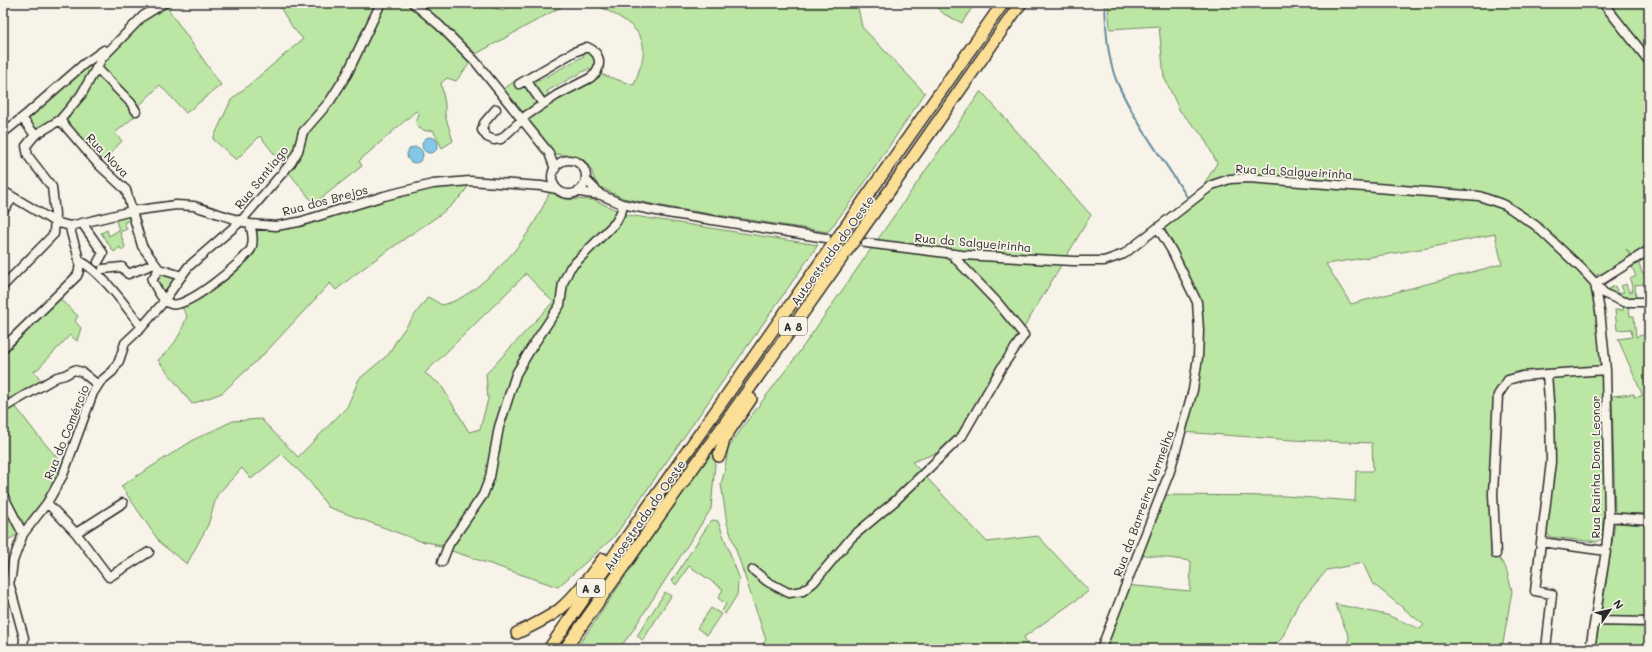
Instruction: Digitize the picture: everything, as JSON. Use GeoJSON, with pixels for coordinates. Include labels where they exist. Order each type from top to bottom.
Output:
{"type":"FeatureCollection","features":[{"type":"Feature","properties":{"kind":"highway","name":"Autoestrada do Oeste"},"geometry":{"type":"LineString","coordinates":[[549,649],[1003,3]]}},
{"type":"Feature","properties":{"kind":"highway","name":"Autoestrada do Oeste"},"geometry":{"type":"LineString","coordinates":[[566,649],[803,312],[876,212],[1020,3]]}},
{"type":"Feature","properties":{"kind":"highway"},"geometry":{"type":"LineString","coordinates":[[719,456],[725,437],[784,351],[803,312]]}},
{"type":"Feature","properties":{"kind":"highway"},"geometry":{"type":"LineString","coordinates":[[517,633],[548,617],[561,608],[580,588],[614,544],[634,527]]}},
{"type":"Feature","properties":{"kind":"street"},"geometry":{"type":"LineString","coordinates":[[3,286],[54,234],[55,222],[52,187],[28,156],[26,146],[34,135],[60,120],[81,95],[102,58],[119,40],[143,16],[164,3]]}},
{"type":"Feature","properties":{"kind":"street","name":"Rua Santiago"},"geometry":{"type":"LineString","coordinates":[[241,221],[291,163],[298,151],[303,132],[330,101],[347,74],[381,3]]}},
{"type":"Feature","properties":{"kind":"street"},"geometry":{"type":"LineString","coordinates":[[413,3],[439,25],[475,61],[549,153],[554,172],[553,183],[557,189],[568,194],[578,192],[601,195],[622,204],[667,213],[826,238]]}},
{"type":"Feature","properties":{"kind":"street"},"geometry":{"type":"LineString","coordinates":[[1603,3],[1649,61]]}},
{"type":"Feature","properties":{"kind":"street"},"geometry":{"type":"LineString","coordinates":[[3,133],[84,64],[119,40]]}},
{"type":"Feature","properties":{"kind":"street"},"geometry":{"type":"LineString","coordinates":[[496,109],[484,123],[482,130],[487,137],[494,140],[501,138],[522,119],[543,104],[596,73],[600,67],[599,57],[594,50],[587,48],[574,52],[522,82],[543,104]]}},
{"type":"Feature","properties":{"kind":"street"},"geometry":{"type":"LineString","coordinates":[[96,67],[131,103],[136,111]]}},
{"type":"Feature","properties":{"kind":"street"},"geometry":{"type":"LineString","coordinates":[[22,118],[34,135]]}},
{"type":"Feature","properties":{"kind":"street","name":"Rua Nova"},"geometry":{"type":"LineString","coordinates":[[60,120],[97,163],[126,190],[142,246],[156,266]]}},
{"type":"Feature","properties":{"kind":"street"},"geometry":{"type":"LineString","coordinates":[[549,153],[573,161],[582,166],[586,180],[601,195]]}},
{"type":"Feature","properties":{"kind":"street"},"geometry":{"type":"LineString","coordinates":[[541,186],[563,162],[568,160]]}},
{"type":"Feature","properties":{"kind":"street","name":"Rua da Salgueirinha"},"geometry":{"type":"LineString","coordinates":[[866,243],[952,254],[1073,261],[1104,261],[1124,254],[1212,185],[1230,179],[1249,178],[1479,196],[1505,205],[1534,225],[1582,269],[1604,294],[1616,299],[1634,303],[1649,302]]}},
{"type":"Feature","properties":{"kind":"street"},"geometry":{"type":"LineString","coordinates":[[578,192],[586,180]]}},
{"type":"Feature","properties":{"kind":"street","name":"Rua dos Brejos"},"geometry":{"type":"LineString","coordinates":[[70,226],[132,211],[176,204],[194,206],[250,224],[276,226],[299,222],[433,184],[470,181],[541,186],[557,189]]}},
{"type":"Feature","properties":{"kind":"street"},"geometry":{"type":"LineString","coordinates":[[3,191],[55,222],[70,226],[71,239],[83,263],[114,291],[142,327]]}},
{"type":"Feature","properties":{"kind":"street"},"geometry":{"type":"LineString","coordinates":[[3,211],[13,198]]}},
{"type":"Feature","properties":{"kind":"street"},"geometry":{"type":"LineString","coordinates":[[442,562],[449,544],[483,495],[490,478],[499,427],[516,374],[560,305],[563,283],[570,268],[616,222],[622,210],[622,204]]}},
{"type":"Feature","properties":{"kind":"street","name":"Rua do Comércio"},"geometry":{"type":"LineString","coordinates":[[3,600],[9,582],[13,561],[23,534],[48,503],[63,475],[93,393],[98,385],[113,371],[119,361],[125,343],[162,305],[182,276],[198,258],[241,221]]}},
{"type":"Feature","properties":{"kind":"street"},"geometry":{"type":"LineString","coordinates":[[82,223],[103,253],[98,262]]}},
{"type":"Feature","properties":{"kind":"street"},"geometry":{"type":"LineString","coordinates":[[156,266],[152,280],[164,300],[177,305],[188,301],[214,283],[237,264],[251,248],[253,239],[250,224]]}},
{"type":"Feature","properties":{"kind":"street","name":"Rua da Barreira Vermelha"},"geometry":{"type":"LineString","coordinates":[[1101,649],[1170,472],[1193,390],[1198,357],[1199,330],[1197,302],[1172,251],[1158,228]]}},
{"type":"Feature","properties":{"kind":"street"},"geometry":{"type":"LineString","coordinates":[[1595,284],[1649,250]]}},
{"type":"Feature","properties":{"kind":"street"},"geometry":{"type":"LineString","coordinates":[[753,570],[768,582],[789,592],[803,591],[814,582],[852,538],[895,500],[962,436],[1002,367],[1024,335],[997,302],[952,254]]}},
{"type":"Feature","properties":{"kind":"street"},"geometry":{"type":"LineString","coordinates":[[83,263],[98,262],[102,265],[103,269],[101,279]]}},
{"type":"Feature","properties":{"kind":"street"},"geometry":{"type":"LineString","coordinates":[[3,348],[49,305],[77,276],[83,263]]}},
{"type":"Feature","properties":{"kind":"street"},"geometry":{"type":"LineString","coordinates":[[103,269],[122,267],[128,274],[156,266],[182,276]]}},
{"type":"Feature","properties":{"kind":"street","name":"Rua Rainha Dona Leonor"},"geometry":{"type":"LineString","coordinates":[[1590,649],[1606,551],[1609,517],[1606,370],[1600,311],[1595,284]]}},
{"type":"Feature","properties":{"kind":"street"},"geometry":{"type":"LineString","coordinates":[[3,408],[57,377],[74,370],[82,372],[98,385]]}},
{"type":"Feature","properties":{"kind":"street"},"geometry":{"type":"LineString","coordinates":[[1496,554],[1493,494],[1498,395],[1508,380],[1522,376],[1606,370]]}},
{"type":"Feature","properties":{"kind":"street"},"geometry":{"type":"LineString","coordinates":[[1546,649],[1552,594],[1535,591],[1551,462],[1547,374]]}},
{"type":"Feature","properties":{"kind":"street"},"geometry":{"type":"LineString","coordinates":[[3,495],[23,534]]}},
{"type":"Feature","properties":{"kind":"street"},"geometry":{"type":"LineString","coordinates":[[48,503],[76,533],[109,577],[149,552]]}},
{"type":"Feature","properties":{"kind":"street"},"geometry":{"type":"LineString","coordinates":[[76,533],[123,503]]}},
{"type":"Feature","properties":{"kind":"street"},"geometry":{"type":"LineString","coordinates":[[1609,517],[1649,520]]}},
{"type":"Feature","properties":{"kind":"street"},"geometry":{"type":"LineString","coordinates":[[1540,542],[1606,551]]}},
{"type":"Feature","properties":{"kind":"street"},"geometry":{"type":"LineString","coordinates":[[9,582],[22,631],[23,649]]}},
{"type":"Feature","properties":{"kind":"street"},"geometry":{"type":"LineString","coordinates":[[1595,621],[1649,622]]}},
{"type":"Feature","properties":{"kind":"green space"},"geometry":{"type":"Polygon","coordinates":[[[164,3],[221,85],[186,113],[160,85],[138,107],[134,117],[115,133],[122,141],[99,165],[60,120],[35,135],[22,118],[164,3]]]}},
{"type":"Feature","properties":{"kind":"green space"},"geometry":{"type":"Polygon","coordinates":[[[277,3],[413,3],[473,59],[456,81],[447,78],[441,83],[445,104],[445,115],[453,141],[442,148],[433,130],[426,131],[419,128],[416,123],[419,114],[416,111],[359,161],[362,166],[314,204],[260,136],[236,160],[213,139],[231,100],[303,39],[293,28],[277,3]]]}},
{"type":"Feature","properties":{"kind":"green space"},"geometry":{"type":"Polygon","coordinates":[[[419,3],[482,3],[503,11],[507,3],[568,3],[476,54],[419,3]]]}},
{"type":"Feature","properties":{"kind":"green space"},"geometry":{"type":"Polygon","coordinates":[[[592,3],[857,3],[862,27],[925,93],[861,188],[828,232],[672,208],[623,198],[600,187],[595,181],[591,169],[583,159],[549,153],[500,92],[516,80],[518,84],[535,75],[538,81],[584,56],[580,50],[594,50],[597,73],[634,85],[641,66],[643,55],[643,45],[640,36],[627,22],[592,3]],[[590,68],[547,91],[551,99],[593,75],[590,68]]]}},
{"type":"Feature","properties":{"kind":"green space"},"geometry":{"type":"Polygon","coordinates":[[[932,3],[975,3],[962,23],[944,14],[932,3]]]}},
{"type":"Feature","properties":{"kind":"green space"},"geometry":{"type":"Polygon","coordinates":[[[1108,3],[1599,3],[1649,67],[1649,244],[1632,256],[1626,249],[1632,258],[1605,273],[1595,275],[1583,269],[1593,284],[1605,369],[1508,380],[1498,395],[1496,554],[1506,568],[1512,591],[1502,649],[1348,649],[1349,637],[1335,604],[1387,615],[1420,629],[1424,625],[1372,583],[1363,563],[1327,570],[1298,604],[1282,638],[1271,649],[1102,648],[1126,585],[1190,591],[1191,561],[1138,554],[1161,495],[1285,496],[1355,501],[1356,471],[1373,471],[1372,443],[1292,440],[1182,432],[1193,390],[1197,302],[1158,228],[1194,200],[1217,163],[1203,136],[1180,111],[1164,77],[1159,26],[1110,29],[1108,3]],[[1495,234],[1433,247],[1326,264],[1351,304],[1502,264],[1495,234]]]}},
{"type":"Feature","properties":{"kind":"green space"},"geometry":{"type":"Polygon","coordinates":[[[1609,3],[1649,3],[1649,54],[1609,3]]]}},
{"type":"Feature","properties":{"kind":"green space"},"geometry":{"type":"Polygon","coordinates":[[[981,91],[1091,215],[953,447],[912,462],[987,542],[1038,536],[1089,591],[1024,637],[1030,649],[759,649],[766,640],[727,523],[721,484],[728,449],[744,425],[795,358],[981,91]]]}},
{"type":"Feature","properties":{"kind":"green space"},"geometry":{"type":"Polygon","coordinates":[[[470,182],[465,191],[450,207],[369,264],[336,290],[330,283],[265,353],[222,393],[192,404],[158,360],[176,341],[184,324],[187,316],[180,304],[188,301],[251,248],[254,229],[433,186],[470,182]]]}},
{"type":"Feature","properties":{"kind":"green space"},"geometry":{"type":"Polygon","coordinates":[[[550,191],[568,199],[594,200],[628,215],[818,245],[614,537],[558,587],[434,545],[448,546],[420,541],[328,507],[310,482],[282,454],[251,479],[242,468],[217,495],[208,525],[187,564],[161,544],[121,486],[195,439],[233,421],[261,419],[298,457],[347,407],[359,379],[389,354],[397,339],[428,297],[442,305],[459,299],[479,285],[505,261],[523,240],[538,217],[550,191]],[[525,273],[525,275],[425,373],[441,385],[469,432],[480,429],[488,399],[486,374],[553,302],[525,273]]]}},
{"type":"Feature","properties":{"kind":"green space"},"geometry":{"type":"Polygon","coordinates":[[[128,212],[131,220],[124,222],[127,229],[120,232],[125,247],[122,251],[120,247],[114,252],[101,233],[107,230],[109,236],[119,230],[115,218],[128,212]]]}},
{"type":"Feature","properties":{"kind":"green space"},"geometry":{"type":"Polygon","coordinates":[[[1649,255],[1649,284],[1647,284],[1648,297],[1645,297],[1644,284],[1635,285],[1636,298],[1624,297],[1607,290],[1615,286],[1618,294],[1624,292],[1621,286],[1626,284],[1629,292],[1633,291],[1630,279],[1636,276],[1632,267],[1639,263],[1642,273],[1647,272],[1644,259],[1649,255]]]}},
{"type":"Feature","properties":{"kind":"green space"},"geometry":{"type":"Polygon","coordinates":[[[162,272],[175,277],[165,291],[162,290],[155,281],[162,272]]]}},
{"type":"Feature","properties":{"kind":"green space"},"geometry":{"type":"Polygon","coordinates":[[[59,298],[78,316],[75,321],[81,328],[77,341],[70,335],[39,368],[34,371],[44,384],[13,403],[35,432],[66,468],[23,534],[15,536],[3,543],[3,356],[59,298]]]}},
{"type":"Feature","properties":{"kind":"green space"},"geometry":{"type":"Polygon","coordinates":[[[1623,306],[1629,308],[1630,316],[1634,316],[1636,337],[1642,335],[1649,337],[1649,514],[1615,513],[1612,396],[1634,394],[1634,397],[1642,396],[1618,339],[1632,337],[1631,329],[1617,330],[1615,310],[1623,310],[1623,306]]]}},
{"type":"Feature","properties":{"kind":"green space"},"geometry":{"type":"Polygon","coordinates":[[[1549,375],[1599,375],[1602,379],[1603,398],[1600,400],[1603,437],[1605,439],[1605,496],[1602,538],[1597,542],[1551,537],[1546,531],[1554,473],[1554,447],[1549,375]]]}},
{"type":"Feature","properties":{"kind":"green space"},"geometry":{"type":"Polygon","coordinates":[[[717,442],[711,509],[631,633],[619,649],[576,649],[717,442]]]}},
{"type":"Feature","properties":{"kind":"green space"},"geometry":{"type":"Polygon","coordinates":[[[713,520],[718,521],[740,580],[738,582],[737,595],[725,614],[722,611],[726,604],[718,598],[723,589],[689,566],[676,585],[672,581],[710,522],[713,520]]]}},
{"type":"Feature","properties":{"kind":"green space"},"geometry":{"type":"Polygon","coordinates":[[[1615,523],[1649,525],[1649,618],[1601,616],[1615,523]]]}},
{"type":"Feature","properties":{"kind":"green space"},"geometry":{"type":"Polygon","coordinates":[[[665,592],[671,596],[643,640],[637,636],[665,592]]]}},
{"type":"Feature","properties":{"kind":"green space"},"geometry":{"type":"Polygon","coordinates":[[[711,608],[721,614],[707,635],[697,628],[711,608]]]}},
{"type":"Feature","properties":{"kind":"green space"},"geometry":{"type":"Polygon","coordinates":[[[1599,626],[1649,627],[1649,649],[1595,649],[1599,626]]]}},
{"type":"Feature","properties":{"kind":"water"},"geometry":{"type":"Polygon","coordinates":[[[430,137],[437,142],[438,145],[433,152],[430,153],[423,148],[422,145],[427,138],[430,137]]]}},
{"type":"Feature","properties":{"kind":"water"},"geometry":{"type":"Polygon","coordinates":[[[415,147],[422,152],[423,155],[418,162],[415,163],[408,158],[407,155],[412,148],[415,147]]]}},
{"type":"Feature","properties":{"kind":"waterway"},"geometry":{"type":"LineString","coordinates":[[1105,3],[1109,53],[1117,82],[1141,126],[1187,197]]}},
{"type":"Feature","properties":{"kind":"tunnel"},"geometry":{"type":"LineString","coordinates":[[833,239],[866,243]]}}]}
